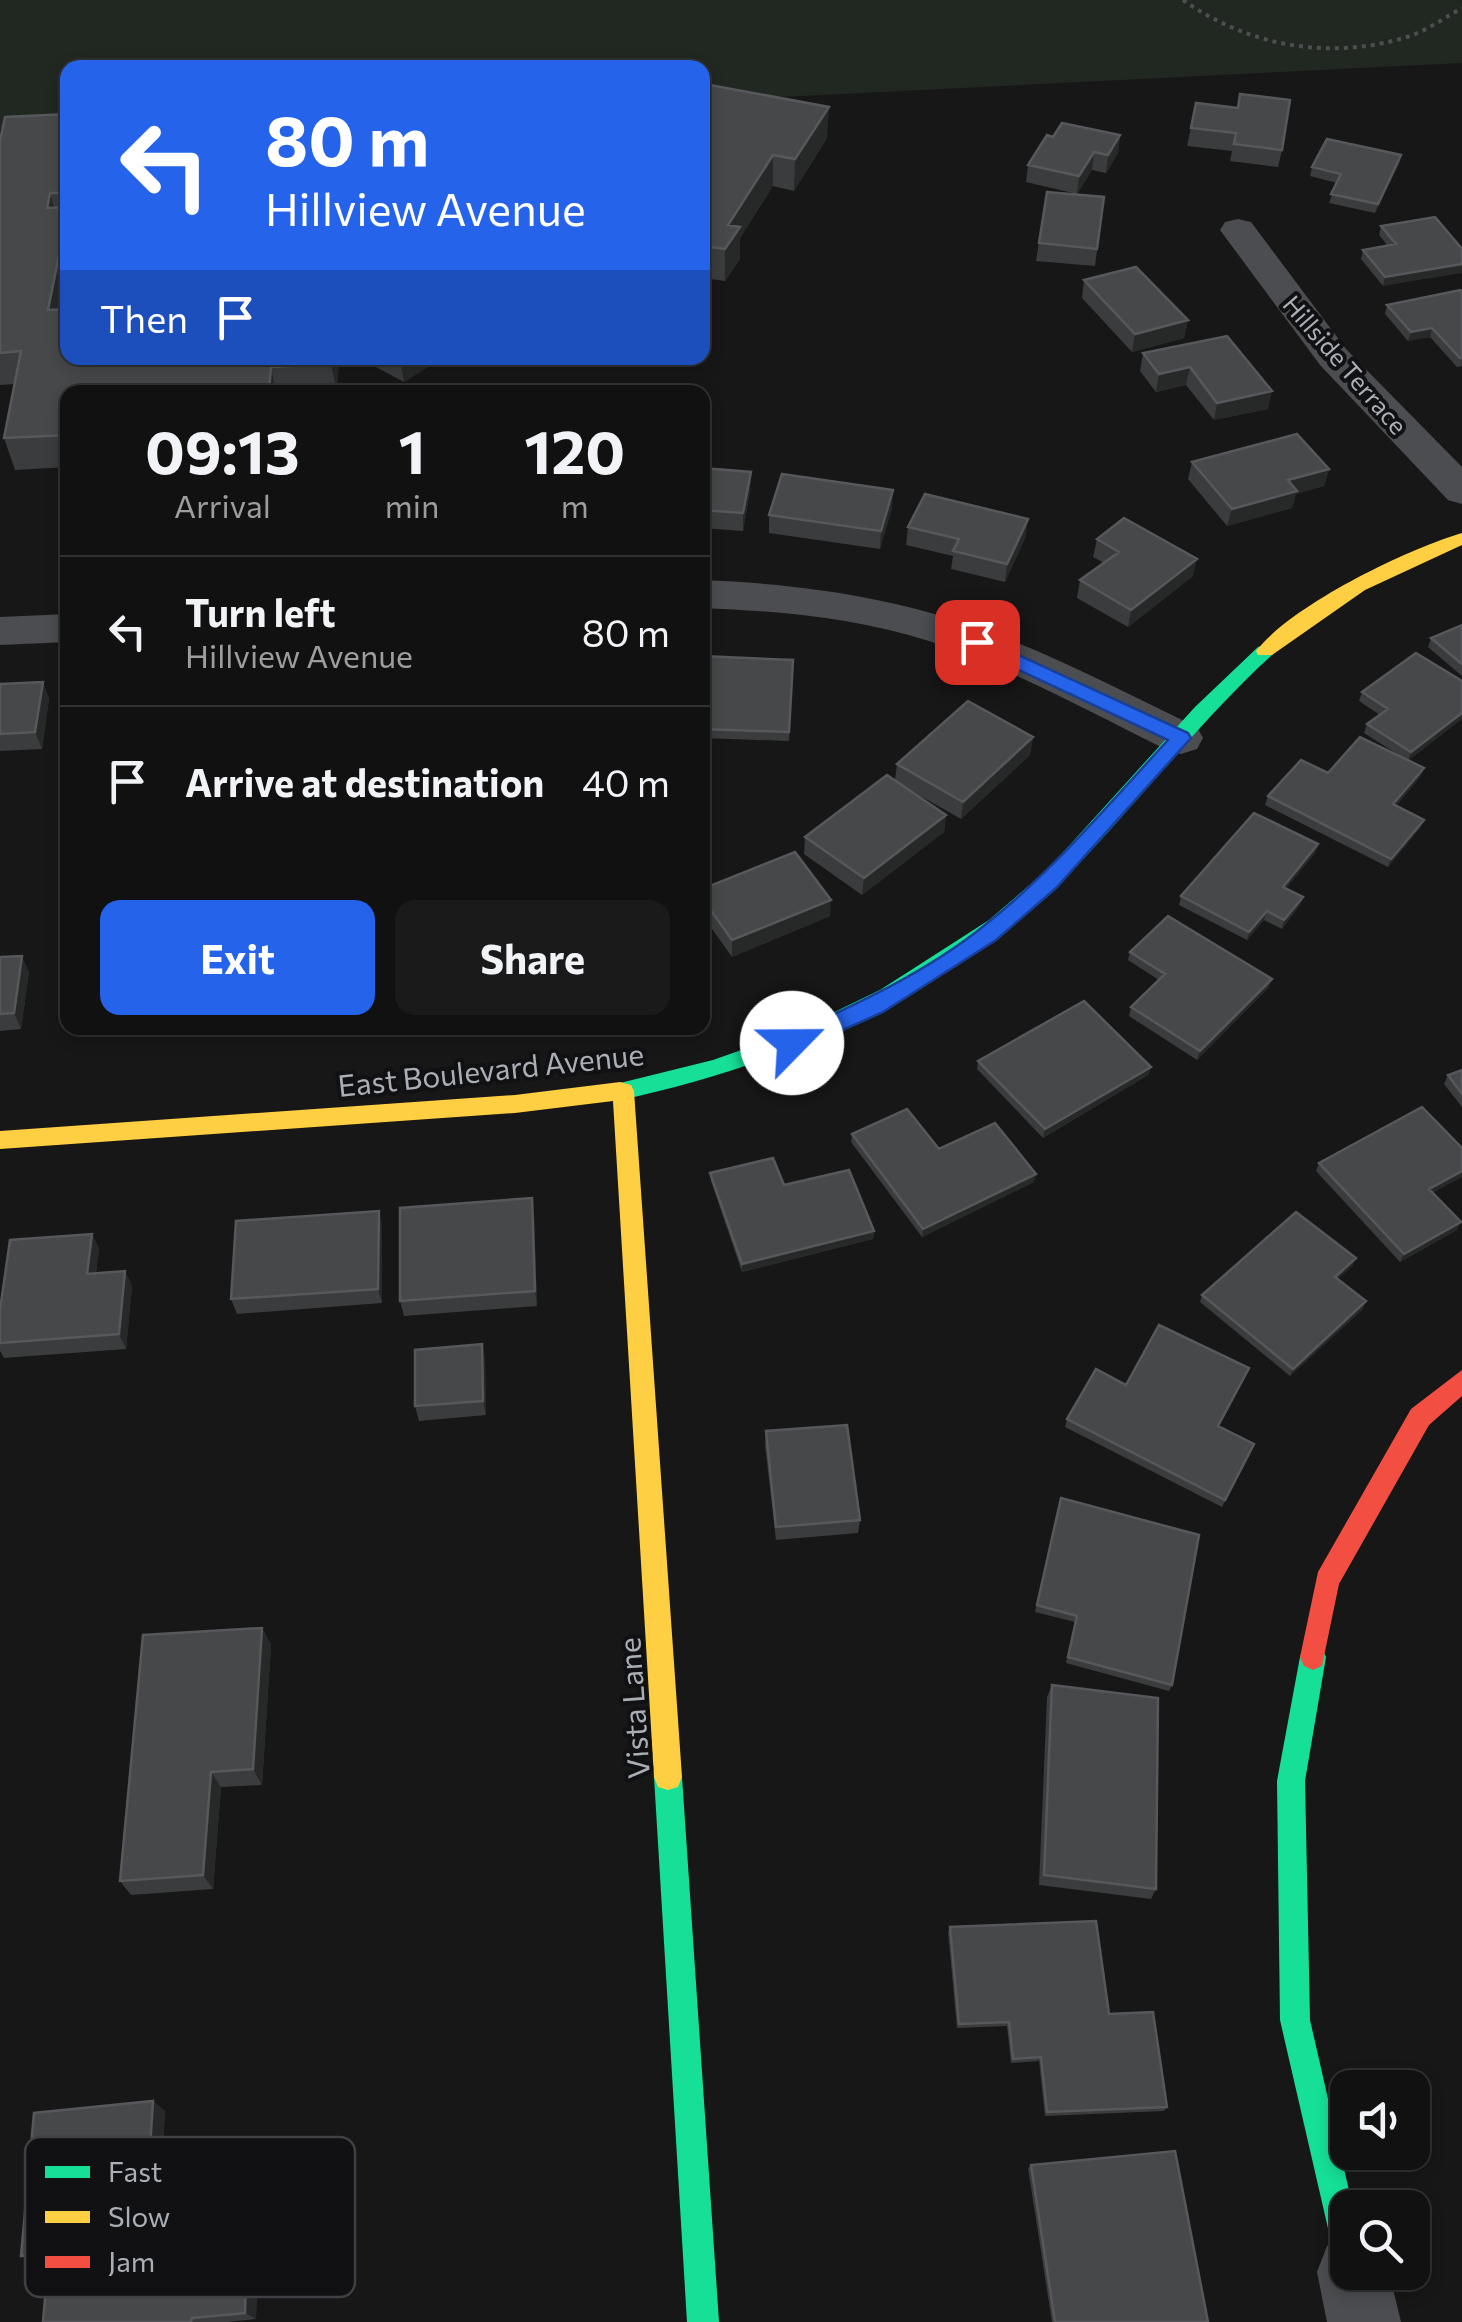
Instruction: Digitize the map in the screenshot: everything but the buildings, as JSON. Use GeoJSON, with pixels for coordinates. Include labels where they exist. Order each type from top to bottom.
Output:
{"type":"FeatureCollection","features":[{"type":"Feature","properties":{"kind":"street","name":"Hillside Terrace"},"geometry":{"type":"LineString","coordinates":[[1238,230],[1288,302],[1333,357],[1462,491]]}},
{"type":"Feature","properties":{"kind":"street","name":"East Boulevard Avenue"},"geometry":{"type":"LineString","coordinates":[[0,1140],[515,1104],[623,1091],[694,1076],[792,1043],[875,1006],[989,934],[1049,883],[1246,667],[1302,620],[1366,579],[1462,538]]}},
{"type":"Feature","properties":{"kind":"street"},"geometry":{"type":"LineString","coordinates":[[710,595],[796,600],[918,624],[1032,666],[1181,738]]}},
{"type":"Feature","properties":{"kind":"street"},"geometry":{"type":"LineString","coordinates":[[0,631],[60,628]]}},
{"type":"Feature","properties":{"kind":"street","name":"Vista Lane"},"geometry":{"type":"LineString","coordinates":[[623,1091],[703,2322]]}},
{"type":"Feature","properties":{"kind":"street"},"geometry":{"type":"LineString","coordinates":[[1334,2190],[1295,2020],[1291,1781],[1327,1580],[1420,1417],[1462,1380]]}},
{"type":"Feature","properties":{"kind":"street"},"geometry":{"type":"LineString","coordinates":[[1357,2290],[1364,2322]]}},
{"type":"Feature","properties":{"kind":"path"},"geometry":{"type":"LineString","coordinates":[[1183,0],[1236,32],[1286,44],[1332,48],[1409,36],[1462,8]]}},
{"type":"Feature","properties":{"kind":"shaded area"},"geometry":{"type":"Polygon","coordinates":[[[0,0],[1462,0],[1462,63],[710,101],[710,60],[60,60],[60,128],[0,131],[0,0]]]}},
{"type":"Feature","properties":{"kind":"traffic: fast"},"geometry":{"type":"LineString","coordinates":[[620,1091],[713,1069],[802,1037],[887,996],[996,926],[1055,874],[1202,711],[1265,651]]}},
{"type":"Feature","properties":{"kind":"traffic: fast"},"geometry":{"type":"LineString","coordinates":[[1313,1657],[1291,1781],[1295,2020],[1334,2190]]}},
{"type":"Feature","properties":{"kind":"traffic: fast"},"geometry":{"type":"LineString","coordinates":[[668,1777],[703,2322]]}},
{"type":"Feature","properties":{"kind":"traffic: slow"},"geometry":{"type":"LineString","coordinates":[[1265,651],[1359,586],[1462,539]]}},
{"type":"Feature","properties":{"kind":"traffic: slow"},"geometry":{"type":"LineString","coordinates":[[0,1140],[515,1104],[620,1091]]}},
{"type":"Feature","properties":{"kind":"traffic: slow"},"geometry":{"type":"LineString","coordinates":[[623,1091],[668,1777]]}},
{"type":"Feature","properties":{"kind":"traffic: jam"},"geometry":{"type":"LineString","coordinates":[[1313,1657],[1327,1581],[1420,1417],[1462,1381]]}},
{"type":"Feature","properties":{"kind":"route"},"geometry":{"type":"LineString","coordinates":[[792,1043],[875,1006],[989,934],[1049,883],[1181,738],[977,642]]}}]}
